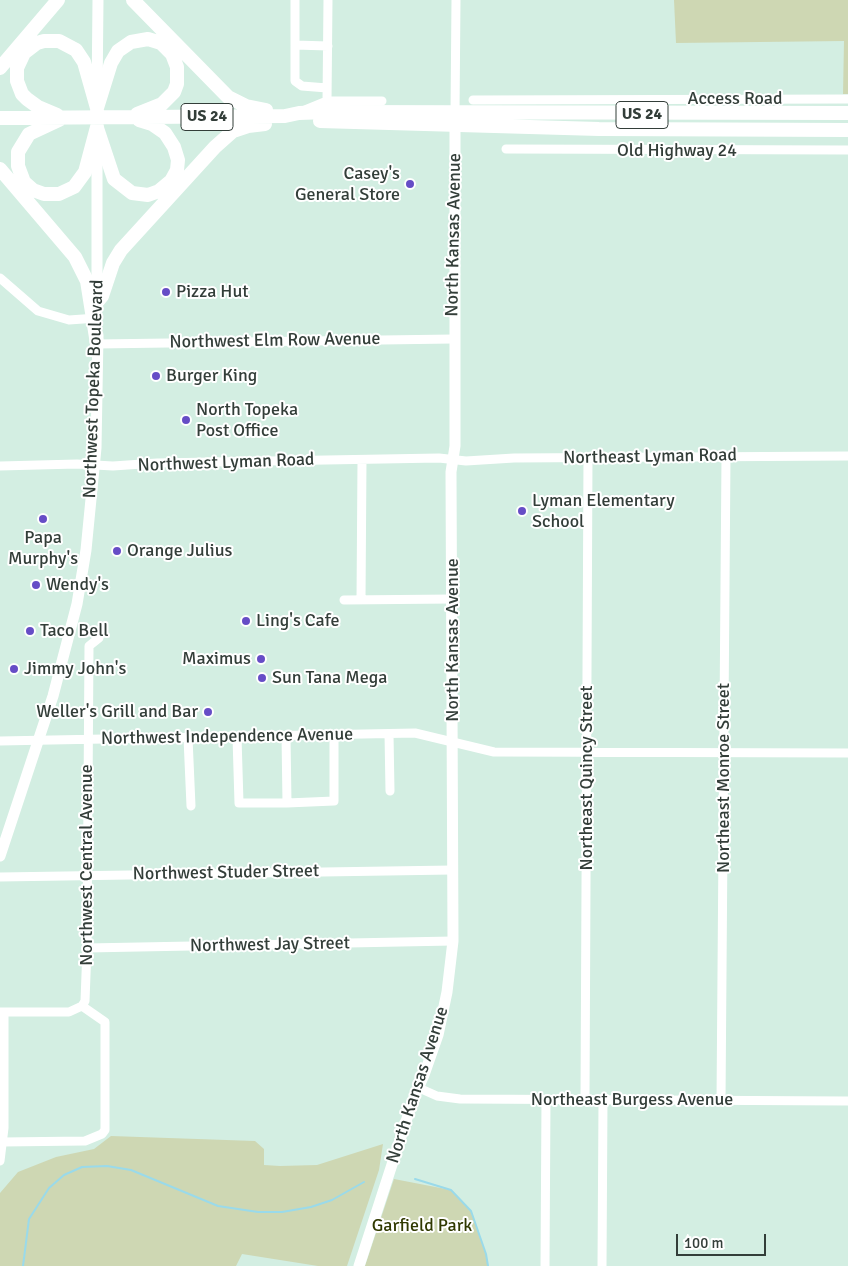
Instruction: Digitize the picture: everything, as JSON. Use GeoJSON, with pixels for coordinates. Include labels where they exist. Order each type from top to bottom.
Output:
{"type":"FeatureCollection","features":[{"type":"Feature","properties":{"kind":"highway"},"geometry":{"type":"LineString","coordinates":[[0,68],[58,0]]}},
{"type":"Feature","properties":{"kind":"highway"},"geometry":{"type":"LineString","coordinates":[[133,0],[228,97],[255,109],[294,116]]}},
{"type":"Feature","properties":{"kind":"highway"},"geometry":{"type":"LineString","coordinates":[[97,108],[111,63],[118,51],[124,46],[140,39],[161,44],[175,59],[178,74],[174,92],[162,104],[130,118]]}},
{"type":"Feature","properties":{"kind":"highway"},"geometry":{"type":"LineString","coordinates":[[65,118],[32,104],[19,88],[16,75],[18,64],[24,53],[37,43],[59,41],[76,50],[84,62],[97,108]]}},
{"type":"Feature","properties":{"kind":"highway","name":"US 24"},"geometry":{"type":"LineString","coordinates":[[0,118],[294,116],[455,119],[848,114]]}},
{"type":"Feature","properties":{"kind":"highway"},"geometry":{"type":"LineString","coordinates":[[98,302],[102,296],[113,263],[122,250],[223,139],[234,131],[248,126],[294,116]]}},
{"type":"Feature","properties":{"kind":"highway"},"geometry":{"type":"LineString","coordinates":[[65,118],[29,134],[18,152],[18,166],[24,182],[33,190],[44,194],[59,194],[74,187],[85,172],[97,127]]}},
{"type":"Feature","properties":{"kind":"highway"},"geometry":{"type":"LineString","coordinates":[[97,127],[108,168],[122,188],[132,193],[152,194],[166,187],[171,181],[177,170],[177,155],[170,140],[159,128],[130,118]]}},
{"type":"Feature","properties":{"kind":"highway","name":"US 24"},"geometry":{"type":"LineString","coordinates":[[455,119],[644,130],[848,130]]}},
{"type":"Feature","properties":{"kind":"highway"},"geometry":{"type":"LineString","coordinates":[[0,169],[75,257],[87,281],[95,318],[97,344]]}},
{"type":"Feature","properties":{"kind":"main road","name":"Northwest Topeka Boulevard"},"geometry":{"type":"LineString","coordinates":[[95,318],[98,302],[98,0]]}},
{"type":"Feature","properties":{"kind":"main road","name":"North Kansas Avenue"},"geometry":{"type":"LineString","coordinates":[[359,1266],[413,1100],[438,1035],[447,992],[453,941],[451,472],[455,446],[455,119]]}},
{"type":"Feature","properties":{"kind":"main road","name":"Northwest Topeka Boulevard"},"geometry":{"type":"LineString","coordinates":[[0,856],[39,741],[66,650],[77,604],[86,550],[95,465],[97,344]]}},
{"type":"Feature","properties":{"kind":"street"},"geometry":{"type":"LineString","coordinates":[[295,0],[296,83],[302,86],[328,88]]}},
{"type":"Feature","properties":{"kind":"street"},"geometry":{"type":"LineString","coordinates":[[328,0],[328,101]]}},
{"type":"Feature","properties":{"kind":"street","name":"North Kansas Avenue"},"geometry":{"type":"LineString","coordinates":[[455,119],[456,0]]}},
{"type":"Feature","properties":{"kind":"street"},"geometry":{"type":"LineString","coordinates":[[295,45],[328,46]]}},
{"type":"Feature","properties":{"kind":"street","name":"Access Road"},"geometry":{"type":"LineString","coordinates":[[473,100],[848,99]]}},
{"type":"Feature","properties":{"kind":"street"},"geometry":{"type":"LineString","coordinates":[[294,116],[328,101],[382,101]]}},
{"type":"Feature","properties":{"kind":"street","name":"Old Highway 24"},"geometry":{"type":"LineString","coordinates":[[506,149],[848,150]]}},
{"type":"Feature","properties":{"kind":"street"},"geometry":{"type":"LineString","coordinates":[[0,278],[38,311],[69,320],[95,318]]}},
{"type":"Feature","properties":{"kind":"street","name":"Northwest Elm Row Avenue"},"geometry":{"type":"LineString","coordinates":[[97,344],[454,339]]}},
{"type":"Feature","properties":{"kind":"street","name":"Northeast Monroe Street"},"geometry":{"type":"LineString","coordinates":[[721,1100],[726,456]]}},
{"type":"Feature","properties":{"kind":"street","name":"Northeast Lyman Road"},"geometry":{"type":"LineString","coordinates":[[453,459],[848,456]]}},
{"type":"Feature","properties":{"kind":"street","name":"Northeast Quincy Street"},"geometry":{"type":"LineString","coordinates":[[585,1099],[588,457]]}},
{"type":"Feature","properties":{"kind":"street","name":"Northwest Lyman Road"},"geometry":{"type":"LineString","coordinates":[[0,466],[453,459]]}},
{"type":"Feature","properties":{"kind":"street"},"geometry":{"type":"LineString","coordinates":[[361,600],[362,460]]}},
{"type":"Feature","properties":{"kind":"street"},"geometry":{"type":"LineString","coordinates":[[344,600],[453,599]]}},
{"type":"Feature","properties":{"kind":"street","name":"Northwest Central Avenue"},"geometry":{"type":"LineString","coordinates":[[82,1006],[85,1001],[87,948],[89,646],[99,638]]}},
{"type":"Feature","properties":{"kind":"street"},"geometry":{"type":"LineString","coordinates":[[390,734],[390,791]]}},
{"type":"Feature","properties":{"kind":"street","name":"Northwest Independence Avenue"},"geometry":{"type":"LineString","coordinates":[[0,742],[423,734],[494,752],[848,753]]}},
{"type":"Feature","properties":{"kind":"street"},"geometry":{"type":"LineString","coordinates":[[237,737],[239,803],[287,803],[334,801],[334,735]]}},
{"type":"Feature","properties":{"kind":"street"},"geometry":{"type":"LineString","coordinates":[[286,736],[287,803]]}},
{"type":"Feature","properties":{"kind":"street"},"geometry":{"type":"LineString","coordinates":[[188,738],[191,806]]}},
{"type":"Feature","properties":{"kind":"street","name":"Northwest Studer Street"},"geometry":{"type":"LineString","coordinates":[[0,877],[452,870]]}},
{"type":"Feature","properties":{"kind":"street","name":"Northwest Jay Street"},"geometry":{"type":"LineString","coordinates":[[87,948],[453,941]]}},
{"type":"Feature","properties":{"kind":"street"},"geometry":{"type":"LineString","coordinates":[[0,1161],[3,1142],[2,1012],[69,1012],[82,1006],[105,1022],[105,1130],[102,1134],[85,1141],[3,1142]]}},
{"type":"Feature","properties":{"kind":"street","name":"Northeast Burgess Avenue"},"geometry":{"type":"LineString","coordinates":[[419,1088],[437,1096],[450,1098],[848,1102]]}},
{"type":"Feature","properties":{"kind":"street"},"geometry":{"type":"LineString","coordinates":[[545,1266],[546,1099]]}},
{"type":"Feature","properties":{"kind":"street"},"geometry":{"type":"LineString","coordinates":[[602,1266],[603,1100]]}},
{"type":"Feature","properties":{"kind":"green space"},"geometry":{"type":"Polygon","coordinates":[[[674,0],[848,0],[848,94],[843,94],[844,41],[676,43],[674,0]]]}},
{"type":"Feature","properties":{"kind":"green space"},"geometry":{"type":"Polygon","coordinates":[[[111,1136],[255,1141],[264,1149],[264,1165],[280,1166],[317,1165],[383,1144],[379,1170],[347,1266],[318,1266],[242,1254],[236,1266],[0,1266],[0,1193],[18,1172],[56,1157],[94,1149],[111,1136]]]}},
{"type":"Feature","properties":{"kind":"green space","name":"Garfield Park"},"geometry":{"type":"Polygon","coordinates":[[[394,1179],[451,1190],[471,1211],[486,1254],[488,1266],[365,1266],[394,1179]]]}},
{"type":"Feature","properties":{"kind":"waterway"},"geometry":{"type":"LineString","coordinates":[[23,1266],[29,1219],[49,1188],[64,1175],[82,1167],[107,1166],[131,1170],[218,1206],[258,1212],[282,1212],[311,1207],[332,1200],[364,1182]]}},
{"type":"Feature","properties":{"kind":"waterway"},"geometry":{"type":"LineString","coordinates":[[415,1179],[451,1190],[471,1211],[486,1254],[488,1266]]}},
{"type":"Feature","properties":{"kind":"place","name":"Casey's General Store"},"geometry":{"type":"Point","coordinates":[410,184]}},
{"type":"Feature","properties":{"kind":"place","name":"Pizza Hut"},"geometry":{"type":"Point","coordinates":[166,292]}},
{"type":"Feature","properties":{"kind":"place","name":"Burger King"},"geometry":{"type":"Point","coordinates":[156,376]}},
{"type":"Feature","properties":{"kind":"place","name":"North Topeka Post Office"},"geometry":{"type":"Point","coordinates":[186,420]}},
{"type":"Feature","properties":{"kind":"place","name":"Lyman Elementary School"},"geometry":{"type":"Point","coordinates":[522,511]}},
{"type":"Feature","properties":{"kind":"place","name":"Papa Murphy's"},"geometry":{"type":"Point","coordinates":[43,519]}},
{"type":"Feature","properties":{"kind":"place","name":"Orange Julius"},"geometry":{"type":"Point","coordinates":[117,551]}},
{"type":"Feature","properties":{"kind":"place","name":"Wendy's"},"geometry":{"type":"Point","coordinates":[36,585]}},
{"type":"Feature","properties":{"kind":"place","name":"Ling's Cafe"},"geometry":{"type":"Point","coordinates":[246,621]}},
{"type":"Feature","properties":{"kind":"place","name":"Taco Bell"},"geometry":{"type":"Point","coordinates":[30,631]}},
{"type":"Feature","properties":{"kind":"place","name":"Maximus"},"geometry":{"type":"Point","coordinates":[261,659]}},
{"type":"Feature","properties":{"kind":"place","name":"Jimmy John's"},"geometry":{"type":"Point","coordinates":[14,669]}},
{"type":"Feature","properties":{"kind":"place","name":"Sun Tana Mega"},"geometry":{"type":"Point","coordinates":[262,678]}},
{"type":"Feature","properties":{"kind":"place","name":"Weller's Grill and Bar"},"geometry":{"type":"Point","coordinates":[208,712]}}]}
